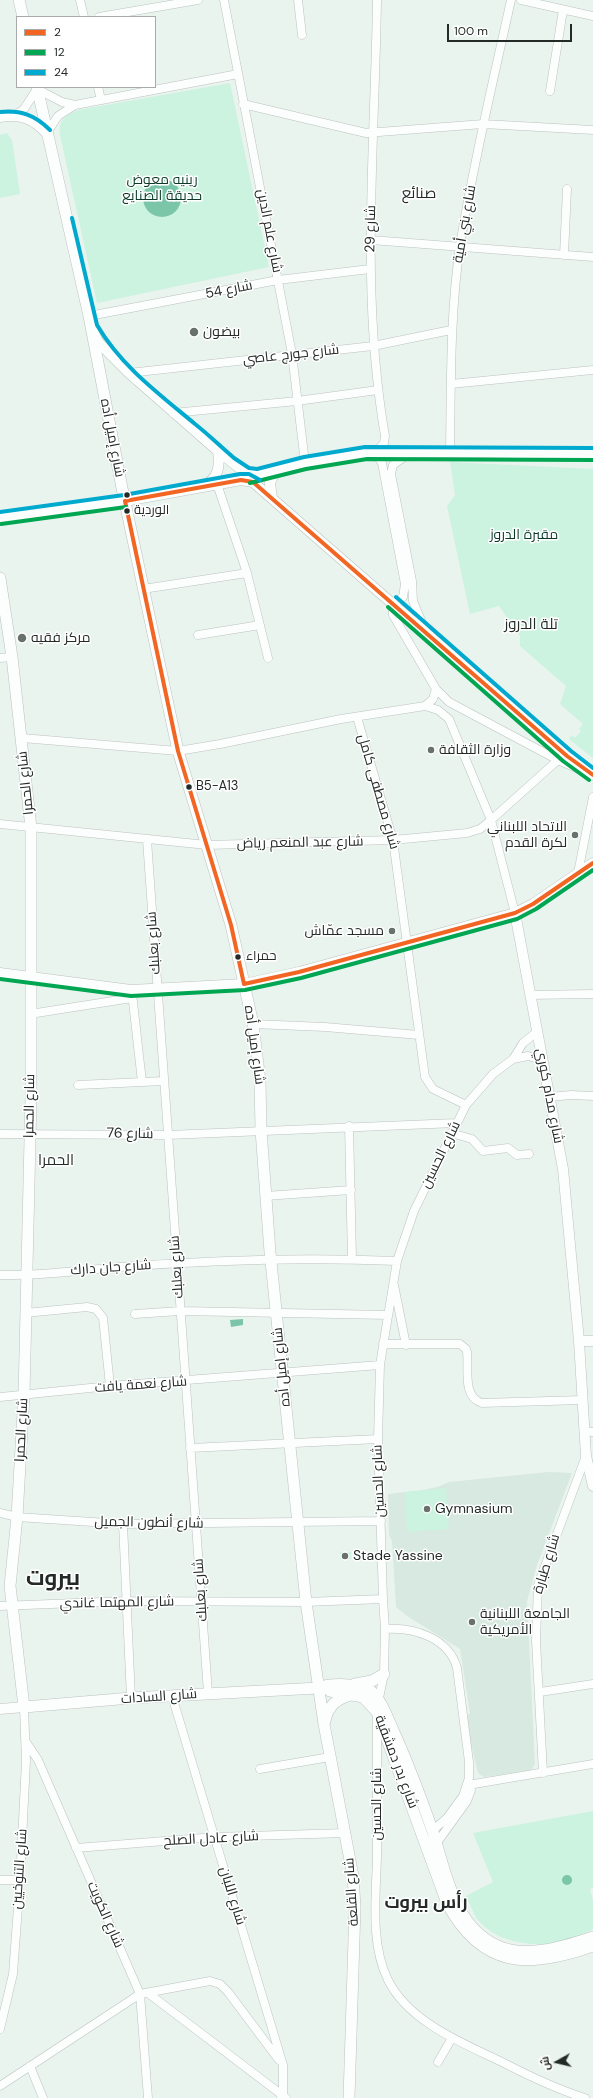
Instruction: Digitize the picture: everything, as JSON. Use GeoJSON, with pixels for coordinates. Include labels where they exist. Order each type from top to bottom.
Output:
{"type":"FeatureCollection","features":[{"type":"Feature","properties":{"kind":"main road"},"geometry":{"type":"LineString","coordinates":[[19,0],[23,16]]}},
{"type":"Feature","properties":{"kind":"main road","name":"شارع إميل أده"},"geometry":{"type":"LineString","coordinates":[[37,88],[46,134],[89,316],[143,589],[178,751],[231,925],[253,1024],[260,1081],[261,1130],[270,1260],[277,1314],[306,1602],[318,1688]]}},
{"type":"Feature","properties":{"kind":"main road","name":"شارع الحمرا"},"geometry":{"type":"LineString","coordinates":[[0,578],[12,657],[31,828],[30,1133],[24,1395],[17,1517],[11,1568],[12,1606],[24,1707]]}},
{"type":"Feature","properties":{"kind":"main road"},"geometry":{"type":"LineString","coordinates":[[346,1685],[366,1682],[384,1674]]}},
{"type":"Feature","properties":{"kind":"main road","name":"شارع بدر دمشقية"},"geometry":{"type":"LineString","coordinates":[[318,1688],[323,1686],[346,1685],[367,1689],[379,1700],[399,1744],[432,1831],[448,1882],[462,1912],[476,1931],[491,1943],[504,1949],[524,1951],[551,1949],[593,1937]]}},
{"type":"Feature","properties":{"kind":"main road","name":"شارع السادات"},"geometry":{"type":"LineString","coordinates":[[24,1707],[208,1693],[318,1688]]}},
{"type":"Feature","properties":{"kind":"main road","name":"شارع بدر دمشقية"},"geometry":{"type":"LineString","coordinates":[[318,1688],[324,1691],[355,1694],[367,1699],[377,1712],[447,1903],[455,1918],[466,1932],[480,1945],[493,1953],[517,1960],[552,1958],[593,1946]]}},
{"type":"Feature","properties":{"kind":"main road","name":"شارع القلعة"},"geometry":{"type":"LineString","coordinates":[[318,1688],[353,1876],[355,1907],[348,2098]]}},
{"type":"Feature","properties":{"kind":"main road"},"geometry":{"type":"LineString","coordinates":[[324,1724],[328,1710],[332,1704],[342,1698],[355,1694]]}},
{"type":"Feature","properties":{"kind":"street"},"geometry":{"type":"LineString","coordinates":[[80,0],[84,16]]}},
{"type":"Feature","properties":{"kind":"street"},"geometry":{"type":"LineString","coordinates":[[105,16],[198,0]]}},
{"type":"Feature","properties":{"kind":"street","name":"شارع علم الدين"},"geometry":{"type":"LineString","coordinates":[[224,0],[292,354],[305,463]]}},
{"type":"Feature","properties":{"kind":"street"},"geometry":{"type":"LineString","coordinates":[[298,0],[302,35]]}},
{"type":"Feature","properties":{"kind":"street","name":"شارع 29"},"geometry":{"type":"LineString","coordinates":[[375,453],[385,440],[372,346],[370,269],[377,0]]}},
{"type":"Feature","properties":{"kind":"street","name":"شارع بني أمية"},"geometry":{"type":"LineString","coordinates":[[450,452],[452,330],[460,247],[483,124],[511,0]]}},
{"type":"Feature","properties":{"kind":"street"},"geometry":{"type":"LineString","coordinates":[[521,0],[593,16]]}},
{"type":"Feature","properties":{"kind":"street"},"geometry":{"type":"LineString","coordinates":[[550,90],[563,10]]}},
{"type":"Feature","properties":{"kind":"street"},"geometry":{"type":"LineString","coordinates":[[0,118],[14,116],[32,122],[46,134],[58,116],[75,105],[238,74]]}},
{"type":"Feature","properties":{"kind":"street"},"geometry":{"type":"LineString","coordinates":[[14,116],[32,100],[37,88],[62,102],[75,105]]}},
{"type":"Feature","properties":{"kind":"street"},"geometry":{"type":"LineString","coordinates":[[98,88],[100,100]]}},
{"type":"Feature","properties":{"kind":"street"},"geometry":{"type":"LineString","coordinates":[[243,104],[351,131],[373,134],[483,124],[593,130]]}},
{"type":"Feature","properties":{"kind":"street"},"geometry":{"type":"LineString","coordinates":[[564,255],[567,189]]}},
{"type":"Feature","properties":{"kind":"street"},"geometry":{"type":"LineString","coordinates":[[371,240],[593,257]]}},
{"type":"Feature","properties":{"kind":"street","name":"شارع 54"},"geometry":{"type":"LineString","coordinates":[[89,316],[278,280],[370,269]]}},
{"type":"Feature","properties":{"kind":"street"},"geometry":{"type":"LineString","coordinates":[[91,327],[98,342],[129,373],[173,413],[243,472],[257,480],[272,498],[556,746],[593,775]]}},
{"type":"Feature","properties":{"kind":"street","name":"شارع جورج عاصي"},"geometry":{"type":"LineString","coordinates":[[129,373],[372,346],[452,330]]}},
{"type":"Feature","properties":{"kind":"street"},"geometry":{"type":"LineString","coordinates":[[451,384],[593,370]]}},
{"type":"Feature","properties":{"kind":"street"},"geometry":{"type":"LineString","coordinates":[[173,413],[297,401],[378,390]]}},
{"type":"Feature","properties":{"kind":"street"},"geometry":{"type":"LineString","coordinates":[[201,487],[215,477],[219,469],[218,452]]}},
{"type":"Feature","properties":{"kind":"street"},"geometry":{"type":"LineString","coordinates":[[411,452],[393,465],[391,474],[412,581],[413,601],[425,631]]}},
{"type":"Feature","properties":{"kind":"street"},"geometry":{"type":"LineString","coordinates":[[0,518],[125,501],[241,480],[257,480],[276,470],[305,463],[375,453],[450,452],[593,454]]}},
{"type":"Feature","properties":{"kind":"street"},"geometry":{"type":"LineString","coordinates":[[375,453],[382,463],[404,584],[403,597],[397,602],[392,602]]}},
{"type":"Feature","properties":{"kind":"street"},"geometry":{"type":"LineString","coordinates":[[272,498],[270,483],[276,470]]}},
{"type":"Feature","properties":{"kind":"street"},"geometry":{"type":"LineString","coordinates":[[217,484],[247,573],[268,658]]}},
{"type":"Feature","properties":{"kind":"street"},"geometry":{"type":"LineString","coordinates":[[143,589],[247,573]]}},
{"type":"Feature","properties":{"kind":"street"},"geometry":{"type":"LineString","coordinates":[[392,602],[394,617],[436,689],[449,702],[558,760],[593,775]]}},
{"type":"Feature","properties":{"kind":"street"},"geometry":{"type":"LineString","coordinates":[[198,635],[260,625]]}},
{"type":"Feature","properties":{"kind":"street"},"geometry":{"type":"LineString","coordinates":[[0,658],[12,657]]}},
{"type":"Feature","properties":{"kind":"street"},"geometry":{"type":"LineString","coordinates":[[22,738],[178,751],[357,717],[425,706],[433,699],[436,689]]}},
{"type":"Feature","properties":{"kind":"street","name":"شارع مدام كوري"},"geometry":{"type":"LineString","coordinates":[[425,706],[438,710],[448,719],[492,820],[515,913],[536,1032],[563,1169],[579,1341],[582,1400],[588,1432],[586,1456],[593,1486]]}},
{"type":"Feature","properties":{"kind":"street"},"geometry":{"type":"LineString","coordinates":[[448,719],[450,711],[457,707]]}},
{"type":"Feature","properties":{"kind":"street","name":"شارع مصطفى كامل"},"geometry":{"type":"LineString","coordinates":[[357,717],[393,840],[423,1069],[429,1085],[438,1092],[466,1105]]}},
{"type":"Feature","properties":{"kind":"street","name":"شارع عبد المنعم رياض"},"geometry":{"type":"LineString","coordinates":[[0,824],[207,845],[393,840],[467,833],[480,829],[492,820],[558,760]]}},
{"type":"Feature","properties":{"kind":"street"},"geometry":{"type":"LineString","coordinates":[[578,873],[593,797]]}},
{"type":"Feature","properties":{"kind":"street","name":"شارع بعلبك"},"geometry":{"type":"LineString","coordinates":[[147,840],[176,1264],[208,1693]]}},
{"type":"Feature","properties":{"kind":"street"},"geometry":{"type":"LineString","coordinates":[[30,1014],[132,994],[158,990],[244,984],[299,972],[407,941],[515,913],[533,904],[593,863]]}},
{"type":"Feature","properties":{"kind":"street"},"geometry":{"type":"LineString","coordinates":[[0,973],[132,994]]}},
{"type":"Feature","properties":{"kind":"street"},"geometry":{"type":"LineString","coordinates":[[132,994],[142,1082]]}},
{"type":"Feature","properties":{"kind":"street"},"geometry":{"type":"LineString","coordinates":[[530,995],[593,994]]}},
{"type":"Feature","properties":{"kind":"street"},"geometry":{"type":"LineString","coordinates":[[253,1024],[325,1027],[419,1035]]}},
{"type":"Feature","properties":{"kind":"street"},"geometry":{"type":"LineString","coordinates":[[513,1059],[523,1044],[536,1032]]}},
{"type":"Feature","properties":{"kind":"street"},"geometry":{"type":"LineString","coordinates":[[513,1059],[528,1056],[542,1060]]}},
{"type":"Feature","properties":{"kind":"street","name":"شارع الحسين"},"geometry":{"type":"LineString","coordinates":[[513,1059],[493,1074],[466,1105],[409,1221],[393,1280],[383,1344],[380,1365],[378,1439],[383,1599],[386,1629],[384,1674],[377,1712],[376,1914],[378,1943],[383,1967],[393,1989],[407,2006],[452,2038],[547,2084],[585,2098]]}},
{"type":"Feature","properties":{"kind":"street"},"geometry":{"type":"LineString","coordinates":[[78,1085],[164,1080]]}},
{"type":"Feature","properties":{"kind":"street"},"geometry":{"type":"LineString","coordinates":[[549,1097],[571,1095],[593,1096]]}},
{"type":"Feature","properties":{"kind":"street","name":"شارع 76"},"geometry":{"type":"LineString","coordinates":[[0,1134],[168,1135],[349,1126],[456,1124]]}},
{"type":"Feature","properties":{"kind":"street"},"geometry":{"type":"LineString","coordinates":[[349,1126],[352,1259]]}},
{"type":"Feature","properties":{"kind":"street"},"geometry":{"type":"LineString","coordinates":[[451,1133],[472,1139],[482,1151],[509,1148],[517,1155],[528,1154]]}},
{"type":"Feature","properties":{"kind":"street"},"geometry":{"type":"LineString","coordinates":[[265,1196],[351,1190]]}},
{"type":"Feature","properties":{"kind":"street","name":"شارع جان دارك"},"geometry":{"type":"LineString","coordinates":[[0,1275],[26,1276],[121,1266],[270,1260],[352,1259],[397,1262]]}},
{"type":"Feature","properties":{"kind":"street"},"geometry":{"type":"LineString","coordinates":[[393,1280],[406,1345]]}},
{"type":"Feature","properties":{"kind":"street"},"geometry":{"type":"LineString","coordinates":[[25,1313],[87,1307],[96,1309],[103,1318],[110,1386]]}},
{"type":"Feature","properties":{"kind":"street"},"geometry":{"type":"LineString","coordinates":[[135,1314],[180,1311],[277,1314],[364,1313],[388,1315]]}},
{"type":"Feature","properties":{"kind":"street"},"geometry":{"type":"LineString","coordinates":[[579,1341],[593,1341]]}},
{"type":"Feature","properties":{"kind":"street"},"geometry":{"type":"LineString","coordinates":[[383,1344],[406,1345],[456,1343],[464,1346],[467,1352],[468,1383],[471,1394],[477,1402],[488,1403],[582,1400]]}},
{"type":"Feature","properties":{"kind":"street","name":"شارع نعمة يافت"},"geometry":{"type":"LineString","coordinates":[[0,1397],[110,1386],[186,1382],[283,1372],[380,1365]]}},
{"type":"Feature","properties":{"kind":"street"},"geometry":{"type":"LineString","coordinates":[[190,1448],[378,1439]]}},
{"type":"Feature","properties":{"kind":"street","name":"شارع طبارة"},"geometry":{"type":"LineString","coordinates":[[544,1772],[536,1617],[538,1586],[586,1456]]}},
{"type":"Feature","properties":{"kind":"street","name":"شارع أنطون الجميل"},"geometry":{"type":"LineString","coordinates":[[0,1513],[17,1517],[123,1524],[381,1521]]}},
{"type":"Feature","properties":{"kind":"street"},"geometry":{"type":"LineString","coordinates":[[123,1524],[132,1698]]}},
{"type":"Feature","properties":{"kind":"street","name":"شارع المهتما غاندي"},"geometry":{"type":"LineString","coordinates":[[0,1606],[127,1601],[306,1602],[383,1599]]}},
{"type":"Feature","properties":{"kind":"street"},"geometry":{"type":"LineString","coordinates":[[386,1629],[404,1629],[430,1636],[448,1650],[455,1660],[457,1668],[462,1711],[472,1748],[474,1770],[467,1801],[436,1844]]}},
{"type":"Feature","properties":{"kind":"street"},"geometry":{"type":"LineString","coordinates":[[540,1692],[593,1684]]}},
{"type":"Feature","properties":{"kind":"street","name":"شارع اللبان"},"geometry":{"type":"LineString","coordinates":[[172,1696],[283,2065],[284,2097]]}},
{"type":"Feature","properties":{"kind":"street","name":"شارع السادات"},"geometry":{"type":"LineString","coordinates":[[0,1709],[24,1707]]}},
{"type":"Feature","properties":{"kind":"street","name":"شارع التنوخيين"},"geometry":{"type":"LineString","coordinates":[[0,2029],[13,1974],[20,1880],[26,1742],[24,1707]]}},
{"type":"Feature","properties":{"kind":"street","name":"شارع الكويت"},"geometry":{"type":"LineString","coordinates":[[26,1742],[38,1760],[76,1848],[144,1994],[148,2098]]}},
{"type":"Feature","properties":{"kind":"street"},"geometry":{"type":"LineString","coordinates":[[260,1769],[330,1757]]}},
{"type":"Feature","properties":{"kind":"street"},"geometry":{"type":"LineString","coordinates":[[470,1784],[593,1764]]}},
{"type":"Feature","properties":{"kind":"street"},"geometry":{"type":"LineString","coordinates":[[432,1831],[453,1810],[470,1784]]}},
{"type":"Feature","properties":{"kind":"street","name":"شارع عادل الصلح"},"geometry":{"type":"LineString","coordinates":[[76,1848],[214,1837],[346,1833]]}},
{"type":"Feature","properties":{"kind":"street"},"geometry":{"type":"LineString","coordinates":[[0,1880],[20,1880]]}},
{"type":"Feature","properties":{"kind":"street"},"geometry":{"type":"LineString","coordinates":[[0,2086],[144,1994],[210,1981],[220,1984],[228,1992],[283,2065]]}},
{"type":"Feature","properties":{"kind":"street"},"geometry":{"type":"LineString","coordinates":[[144,1994],[168,2006],[284,2097]]}},
{"type":"Feature","properties":{"kind":"street"},"geometry":{"type":"LineString","coordinates":[[438,2062],[452,2038]]}},
{"type":"Feature","properties":{"kind":"street"},"geometry":{"type":"LineString","coordinates":[[30,2066],[43,2098]]}},
{"type":"Feature","properties":{"kind":"shaded area"},"geometry":{"type":"Polygon","coordinates":[[[158,179],[166,179],[173,182],[178,187],[181,198],[178,209],[173,214],[166,217],[158,217],[151,214],[146,209],[143,202],[143,194],[146,187],[151,182],[158,179]]]}},
{"type":"Feature","properties":{"kind":"shaded area"},"geometry":{"type":"Polygon","coordinates":[[[243,1319],[243,1325],[231,1327],[230,1320],[243,1319]]]}},
{"type":"Feature","properties":{"kind":"shaded area","name":"الجامعة اللبنانية الأمريكية"},"geometry":{"type":"Polygon","coordinates":[[[548,1472],[572,1473],[537,1565],[527,1601],[535,1764],[531,1770],[484,1777],[478,1773],[465,1719],[470,1713],[460,1649],[407,1616],[396,1607],[392,1541],[389,1535],[388,1494],[424,1490],[449,1482],[548,1472]]]}},
{"type":"Feature","properties":{"kind":"shaded area"},"geometry":{"type":"Polygon","coordinates":[[[565,1875],[569,1875],[571,1876],[571,1884],[565,1885],[562,1882],[562,1878],[565,1875]]]}},
{"type":"Feature","properties":{"kind":"green space","name":"رينيه معوض حديقة الصنايع"},"geometry":{"type":"Polygon","coordinates":[[[230,83],[269,267],[97,303],[60,135],[61,122],[66,116],[78,110],[230,83]]]}},
{"type":"Feature","properties":{"kind":"green space"},"geometry":{"type":"Polygon","coordinates":[[[7,133],[12,140],[20,194],[0,198],[0,135],[7,133]]]}},
{"type":"Feature","properties":{"kind":"green space","name":"مقبرة الدروز"},"geometry":{"type":"Polygon","coordinates":[[[450,462],[593,469],[593,758],[569,739],[572,735],[575,738],[581,731],[579,729],[583,724],[560,704],[566,686],[520,646],[520,636],[499,606],[470,614],[447,506],[455,495],[450,462]]]}},
{"type":"Feature","properties":{"kind":"green space","name":"Gymnasium"},"geometry":{"type":"Polygon","coordinates":[[[446,1488],[449,1529],[407,1532],[405,1492],[446,1488]]]}},
{"type":"Feature","properties":{"kind":"green space","name":"Stade Yassine"},"geometry":{"type":"Polygon","coordinates":[[[340,1552],[351,1552],[351,1559],[340,1559],[340,1552]]]}},
{"type":"Feature","properties":{"kind":"green space"},"geometry":{"type":"Polygon","coordinates":[[[593,1811],[593,1888],[590,1889],[593,1900],[593,1929],[564,1941],[530,1944],[507,1939],[486,1928],[478,1920],[466,1896],[493,1882],[473,1833],[593,1811]]]}},
{"type":"Feature","properties":{"kind":"transit line","name":"24"},"geometry":{"type":"LineString","coordinates":[[0,112],[15,112],[33,117],[50,130]]}},
{"type":"Feature","properties":{"kind":"transit line","name":"24"},"geometry":{"type":"LineString","coordinates":[[72,218],[97,325],[107,340],[117,354],[142,379],[234,458],[249,468],[257,469],[304,457],[365,447],[593,448]]}},
{"type":"Feature","properties":{"kind":"transit line","name":"12"},"geometry":{"type":"LineString","coordinates":[[250,483],[306,469],[367,459],[593,460]]}},
{"type":"Feature","properties":{"kind":"transit line","name":"24"},"geometry":{"type":"LineString","coordinates":[[0,512],[124,495],[240,474],[249,474],[260,480]]}},
{"type":"Feature","properties":{"kind":"transit line","name":"2"},"geometry":{"type":"LineString","coordinates":[[593,775],[567,756],[253,482],[241,480],[125,501],[178,751],[231,925],[244,984],[299,972],[515,913],[533,904],[593,863]]}},
{"type":"Feature","properties":{"kind":"transit line","name":"12"},"geometry":{"type":"LineString","coordinates":[[1,524],[126,507]]}},
{"type":"Feature","properties":{"kind":"transit line","name":"24"},"geometry":{"type":"LineString","coordinates":[[396,597],[571,751],[593,768]]}},
{"type":"Feature","properties":{"kind":"transit line","name":"12"},"geometry":{"type":"LineString","coordinates":[[388,607],[563,761],[589,780]]}},
{"type":"Feature","properties":{"kind":"transit line","name":"12"},"geometry":{"type":"LineString","coordinates":[[0,979],[131,996],[245,990],[301,978],[517,919],[536,909],[593,870]]}},
{"type":"Feature","properties":{"kind":"place","name":"بيضون"},"geometry":{"type":"Point","coordinates":[194,332]}},
{"type":"Feature","properties":{"kind":"place","name":"الوردية"},"geometry":{"type":"Point","coordinates":[127,511]}},
{"type":"Feature","properties":{"kind":"place","name":"مركز فقيه"},"geometry":{"type":"Point","coordinates":[22,638]}},
{"type":"Feature","properties":{"kind":"place","name":"وزارة الثقافة"},"geometry":{"type":"Point","coordinates":[431,750]}},
{"type":"Feature","properties":{"kind":"place","name":"B5-A13"},"geometry":{"type":"Point","coordinates":[189,787]}},
{"type":"Feature","properties":{"kind":"place","name":"الاتحاد اللبناني لكرة القدم"},"geometry":{"type":"Point","coordinates":[575,835]}},
{"type":"Feature","properties":{"kind":"place","name":"مسجد عمّاش"},"geometry":{"type":"Point","coordinates":[392,931]}},
{"type":"Feature","properties":{"kind":"place","name":"حمراء"},"geometry":{"type":"Point","coordinates":[238,957]}},
{"type":"Feature","properties":{"kind":"place","name":"Gymnasium"},"geometry":{"type":"Point","coordinates":[427,1509]}},
{"type":"Feature","properties":{"kind":"place","name":"Stade Yassine"},"geometry":{"type":"Point","coordinates":[345,1556]}},
{"type":"Feature","properties":{"kind":"place","name":"الجامعة اللبنانية الأمريكية"},"geometry":{"type":"Point","coordinates":[472,1622]}},
{"type":"Feature","properties":{"kind":"district","name":"صنائع"},"geometry":{"type":"Point","coordinates":[419,194]}},
{"type":"Feature","properties":{"kind":"district","name":"تلة الدروز"},"geometry":{"type":"Point","coordinates":[531,625]}},
{"type":"Feature","properties":{"kind":"district","name":"الحمرا"},"geometry":{"type":"Point","coordinates":[56,1161]}},
{"type":"Feature","properties":{"kind":"district","name":"بيروت"},"geometry":{"type":"Point","coordinates":[53,1579]}},
{"type":"Feature","properties":{"kind":"district","name":"رأس بيروت"},"geometry":{"type":"Point","coordinates":[426,1903]}}]}
